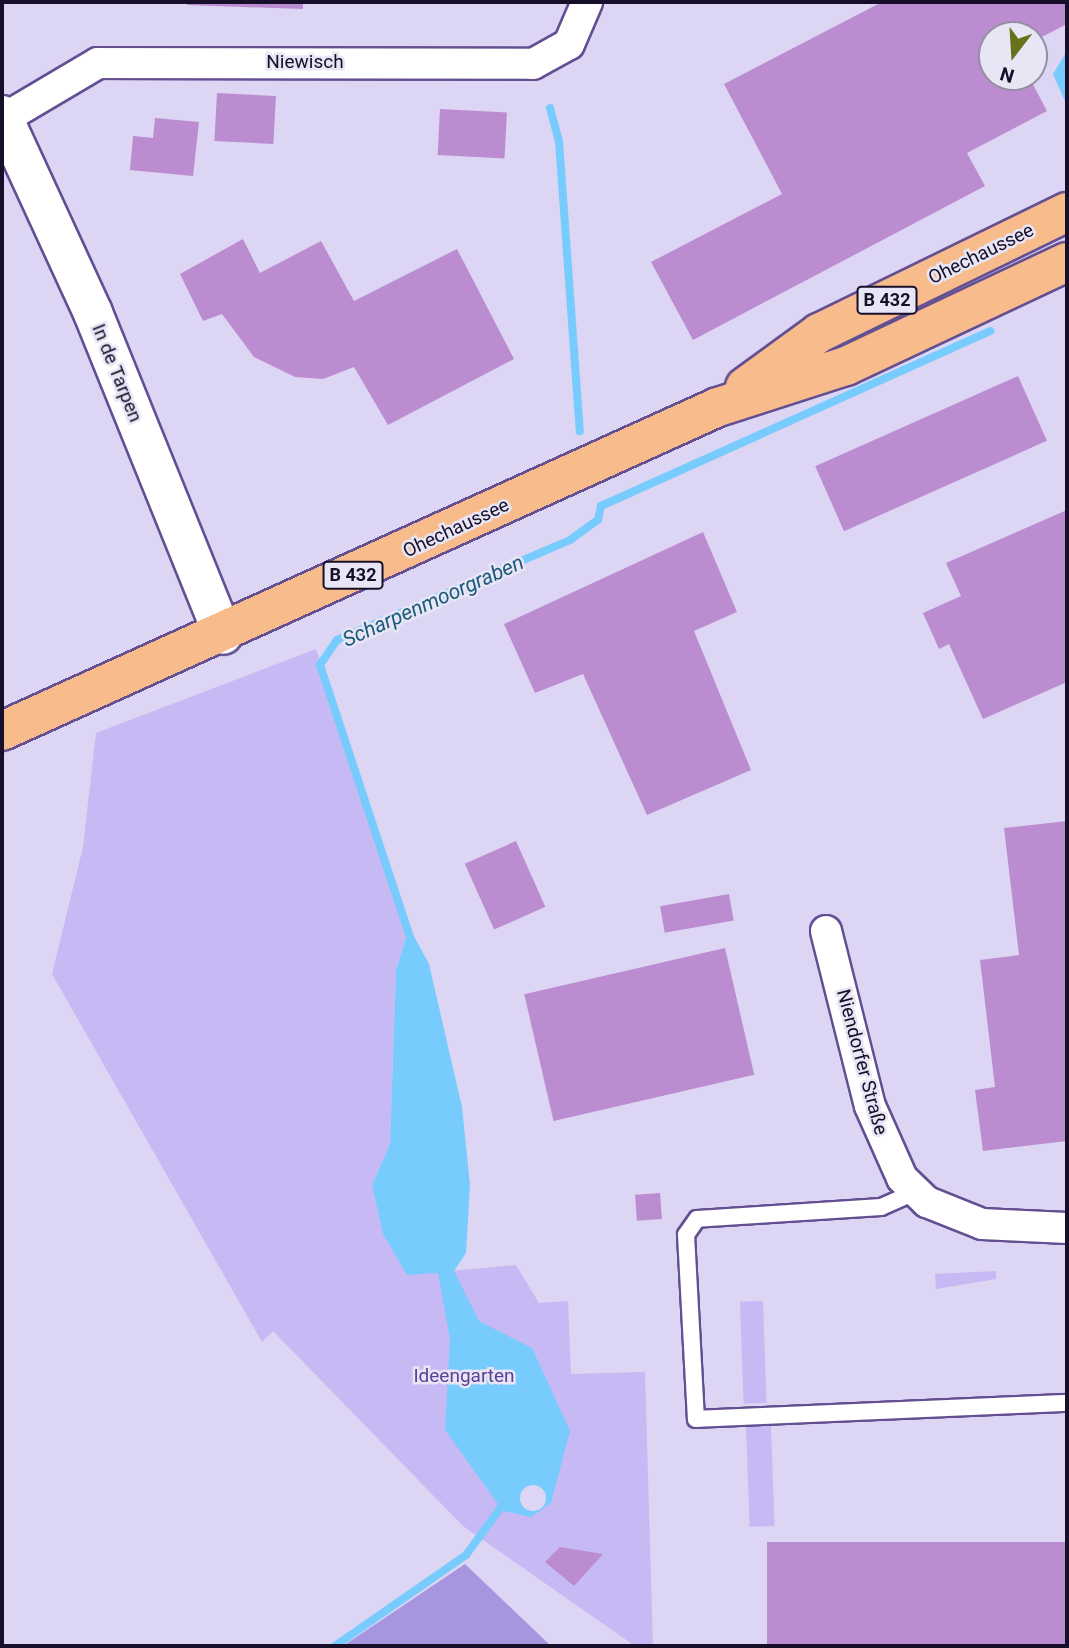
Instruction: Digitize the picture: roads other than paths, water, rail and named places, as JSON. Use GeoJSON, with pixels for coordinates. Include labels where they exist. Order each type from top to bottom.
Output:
{"type":"FeatureCollection","features":[{"type":"Feature","properties":{"kind":"main road","name":"Ohechaussee"},"geometry":{"type":"LineString","coordinates":[[718,407],[819,333],[1067,212]]}},
{"type":"Feature","properties":{"kind":"main road","name":"Ohechaussee"},"geometry":{"type":"LineString","coordinates":[[2,731],[223,635],[718,407],[846,366],[1067,262]]}},
{"type":"Feature","properties":{"kind":"street","name":"Niewisch"},"geometry":{"type":"LineString","coordinates":[[4,117],[97,63],[533,64],[569,44],[587,2]]}},
{"type":"Feature","properties":{"kind":"street","name":"In de Tarpen"},"geometry":{"type":"LineString","coordinates":[[4,117],[93,313],[223,635]]}},
{"type":"Feature","properties":{"kind":"street","name":"Niendorfer Straße"},"geometry":{"type":"LineString","coordinates":[[826,931],[870,1106],[887,1155],[915,1192],[982,1224],[1067,1228]]}},
{"type":"Feature","properties":{"kind":"lane"},"geometry":{"type":"LineString","coordinates":[[915,1192],[881,1207],[697,1220],[687,1235],[696,1419],[1067,1403]]}},
{"type":"Feature","properties":{"kind":"water"},"geometry":{"type":"Polygon","coordinates":[[[1067,51],[1067,106],[1053,74],[1067,51]]]}},
{"type":"Feature","properties":{"kind":"water"},"geometry":{"type":"Polygon","coordinates":[[[409,927],[429,964],[462,1107],[470,1185],[466,1253],[454,1271],[479,1321],[532,1348],[570,1431],[551,1503],[531,1517],[503,1511],[445,1430],[450,1339],[438,1273],[407,1275],[383,1234],[372,1185],[390,1144],[396,971],[409,927]]]}},
{"type":"Feature","properties":{"kind":"waterway","name":"Scharpenmoorgraben"},"geometry":{"type":"LineString","coordinates":[[550,108],[559,141],[580,431]]}},
{"type":"Feature","properties":{"kind":"waterway","name":"Scharpenmoorgraben"},"geometry":{"type":"LineString","coordinates":[[410,937],[320,665],[337,640],[570,540],[598,520],[601,506],[990,331]]}},
{"type":"Feature","properties":{"kind":"waterway","name":"Scharpenmoorgraben"},"geometry":{"type":"LineString","coordinates":[[335,1646],[466,1555],[504,1503]]}},
{"type":"Feature","properties":{"kind":"park label","name":"Ideengarten"},"geometry":{"type":"Point","coordinates":[464,1376]}}]}
